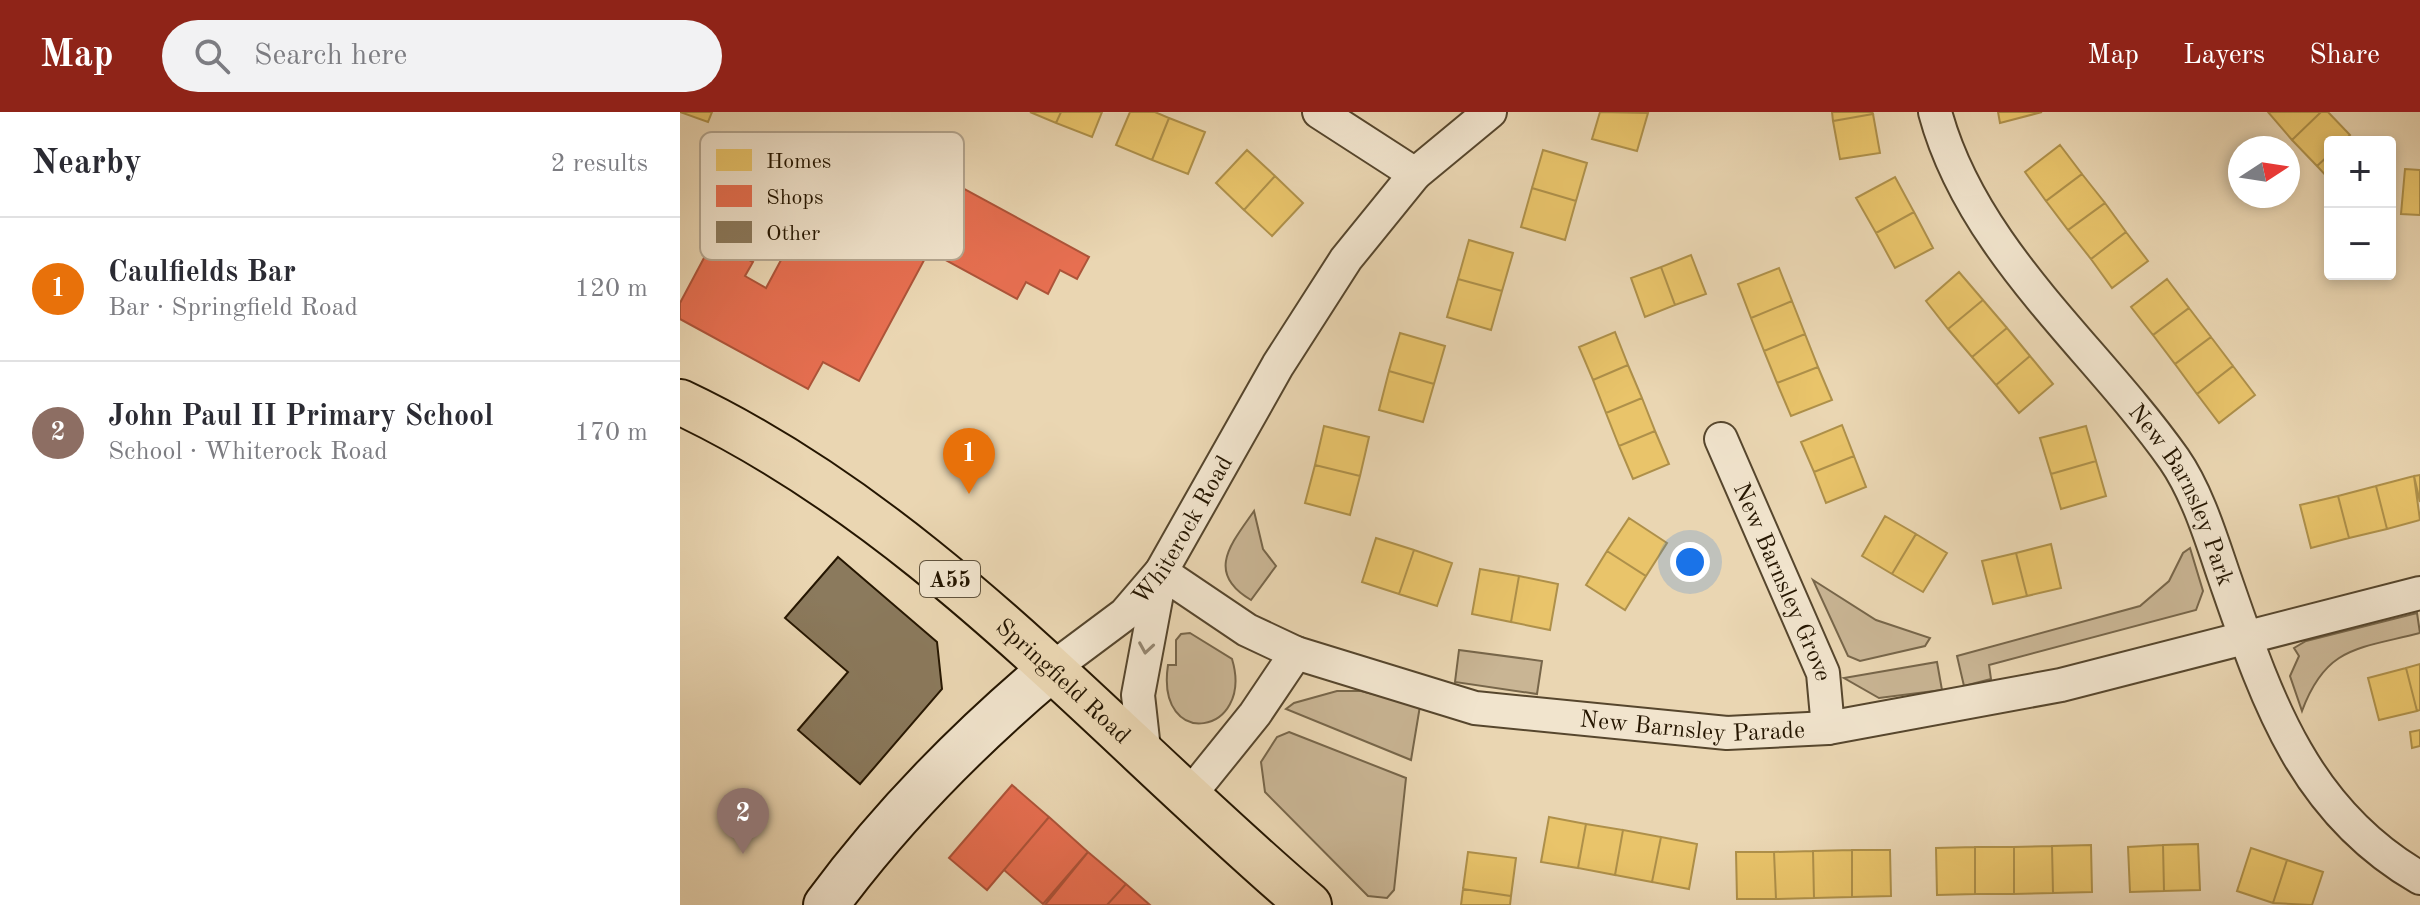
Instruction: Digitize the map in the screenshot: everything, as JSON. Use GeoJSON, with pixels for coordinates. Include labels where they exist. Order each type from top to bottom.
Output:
{"type":"FeatureCollection","features":[{"type":"Feature","properties":{"kind":"highway","name":"Springfield Road"},"geometry":{"type":"LineString","coordinates":[[680,402],[732,427],[834,489],[973,598],[1309,905]]}},
{"type":"Feature","properties":{"kind":"street"},"geometry":{"type":"LineString","coordinates":[[1319,112],[1415,174]]}},
{"type":"Feature","properties":{"kind":"street","name":"Whiterock Road"},"geometry":{"type":"LineString","coordinates":[[826,905],[860,859],[977,731],[1050,670],[1125,614],[1161,572],[1278,365],[1346,259],[1415,174],[1490,112]]}},
{"type":"Feature","properties":{"kind":"street","name":"New Barnsley Park"},"geometry":{"type":"LineString","coordinates":[[1935,112],[1945,148],[1996,238],[2176,461],[2212,541],[2245,638],[2296,755],[2331,806],[2360,836],[2420,878]]}},
{"type":"Feature","properties":{"kind":"street","name":"New Barnsley Grove"},"geometry":{"type":"LineString","coordinates":[[1721,439],[1823,673],[1828,728]]}},
{"type":"Feature","properties":{"kind":"street"},"geometry":{"type":"LineString","coordinates":[[1145,758],[1138,695],[1161,572]]}},
{"type":"Feature","properties":{"kind":"street","name":"New Barnsley Parade"},"geometry":{"type":"LineString","coordinates":[[1161,572],[1247,630],[1296,653],[1475,708],[1727,733],[1828,728],[2061,685],[2420,593]]}},
{"type":"Feature","properties":{"kind":"street"},"geometry":{"type":"LineString","coordinates":[[1188,797],[1255,714],[1296,653]]}},
{"type":"Feature","properties":{"kind":"shaded area"},"geometry":{"type":"Polygon","coordinates":[[[1254,511],[1263,549],[1276,566],[1251,600],[1237,590],[1226,569],[1231,547],[1254,511]]]}},
{"type":"Feature","properties":{"kind":"shaded area"},"geometry":{"type":"Polygon","coordinates":[[[2190,548],[2203,591],[2196,610],[1989,665],[1991,679],[1964,686],[1957,656],[2140,606],[2169,581],[2183,553],[2190,548]]]}},
{"type":"Feature","properties":{"kind":"shaded area"},"geometry":{"type":"Polygon","coordinates":[[[1813,580],[1876,620],[1930,638],[1925,646],[1860,661],[1848,656],[1813,580]]]}},
{"type":"Feature","properties":{"kind":"shaded area"},"geometry":{"type":"Polygon","coordinates":[[[2417,613],[2420,633],[2362,648],[2334,662],[2311,690],[2302,711],[2290,676],[2299,656],[2294,648],[2306,641],[2417,613]]]}},
{"type":"Feature","properties":{"kind":"shaded area"},"geometry":{"type":"Polygon","coordinates":[[[1190,633],[1232,659],[1235,685],[1230,704],[1218,717],[1204,723],[1189,721],[1176,711],[1168,693],[1168,665],[1176,665],[1176,640],[1181,634],[1190,633]]]}},
{"type":"Feature","properties":{"kind":"shaded area"},"geometry":{"type":"Polygon","coordinates":[[[1459,650],[1542,661],[1537,694],[1455,682],[1459,650]]]}},
{"type":"Feature","properties":{"kind":"shaded area"},"geometry":{"type":"Polygon","coordinates":[[[1937,662],[1942,690],[1879,698],[1844,678],[1937,662]]]}},
{"type":"Feature","properties":{"kind":"shaded area"},"geometry":{"type":"Polygon","coordinates":[[[1337,691],[1361,691],[1420,706],[1411,760],[1286,709],[1294,703],[1337,691]]]}},
{"type":"Feature","properties":{"kind":"shaded area"},"geometry":{"type":"Polygon","coordinates":[[[1289,732],[1406,778],[1394,890],[1387,898],[1368,896],[1265,792],[1261,762],[1277,737],[1289,732]]]}},
{"type":"Feature","properties":{"kind":"building: Homes"},"geometry":{"type":"Polygon","coordinates":[[[680,112],[712,112],[708,122],[680,112]]]}},
{"type":"Feature","properties":{"kind":"building: Homes"},"geometry":{"type":"Polygon","coordinates":[[[1030,112],[1061,112],[1056,123],[1030,112]]]}},
{"type":"Feature","properties":{"kind":"building: Homes"},"geometry":{"type":"Polygon","coordinates":[[[1061,112],[1102,112],[1092,137],[1056,123],[1061,112]]]}},
{"type":"Feature","properties":{"kind":"building: Homes"},"geometry":{"type":"Polygon","coordinates":[[[1130,112],[1155,112],[1169,118],[1152,160],[1116,145],[1130,112]]]}},
{"type":"Feature","properties":{"kind":"building: Homes"},"geometry":{"type":"Polygon","coordinates":[[[1600,112],[1648,113],[1637,151],[1592,139],[1600,112]]]}},
{"type":"Feature","properties":{"kind":"building: Homes"},"geometry":{"type":"Polygon","coordinates":[[[1832,112],[1872,112],[1873,114],[1833,121],[1832,112]]]}},
{"type":"Feature","properties":{"kind":"building: Homes"},"geometry":{"type":"Polygon","coordinates":[[[1998,112],[2042,112],[2000,123],[1998,112]]]}},
{"type":"Feature","properties":{"kind":"building: Homes"},"geometry":{"type":"Polygon","coordinates":[[[2268,112],[2321,112],[2296,136],[2289,136],[2268,112]]]}},
{"type":"Feature","properties":{"kind":"building: Homes"},"geometry":{"type":"Polygon","coordinates":[[[2321,112],[2328,112],[2350,135],[2324,136],[2324,160],[2317,166],[2300,148],[2300,136],[2296,136],[2321,112]]]}},
{"type":"Feature","properties":{"kind":"building: Homes"},"geometry":{"type":"Polygon","coordinates":[[[1873,114],[1880,153],[1840,159],[1833,121],[1873,114]]]}},
{"type":"Feature","properties":{"kind":"building: Homes"},"geometry":{"type":"Polygon","coordinates":[[[1169,118],[1205,132],[1188,174],[1152,160],[1169,118]]]}},
{"type":"Feature","properties":{"kind":"building: Homes"},"geometry":{"type":"Polygon","coordinates":[[[2060,145],[2082,174],[2046,201],[2025,172],[2060,145]]]}},
{"type":"Feature","properties":{"kind":"building: Homes"},"geometry":{"type":"Polygon","coordinates":[[[1247,150],[1275,176],[1244,210],[1216,183],[1247,150]]]}},
{"type":"Feature","properties":{"kind":"building: Homes"},"geometry":{"type":"Polygon","coordinates":[[[1543,150],[1587,163],[1576,201],[1532,188],[1543,150]]]}},
{"type":"Feature","properties":{"kind":"building: Homes"},"geometry":{"type":"Polygon","coordinates":[[[2324,160],[2324,174],[2317,166],[2324,160]]]}},
{"type":"Feature","properties":{"kind":"building: Homes"},"geometry":{"type":"Polygon","coordinates":[[[2405,169],[2420,170],[2420,215],[2401,214],[2405,169]]]}},
{"type":"Feature","properties":{"kind":"building: Homes"},"geometry":{"type":"Polygon","coordinates":[[[2082,174],[2105,203],[2068,230],[2046,201],[2082,174]]]}},
{"type":"Feature","properties":{"kind":"building: Homes"},"geometry":{"type":"Polygon","coordinates":[[[1275,176],[1303,203],[1272,236],[1244,210],[1275,176]]]}},
{"type":"Feature","properties":{"kind":"building: Homes"},"geometry":{"type":"Polygon","coordinates":[[[1895,177],[1914,212],[1876,233],[1856,198],[1895,177]]]}},
{"type":"Feature","properties":{"kind":"building: Homes"},"geometry":{"type":"Polygon","coordinates":[[[1532,188],[1576,201],[1565,240],[1521,227],[1532,188]]]}},
{"type":"Feature","properties":{"kind":"building: Homes"},"geometry":{"type":"Polygon","coordinates":[[[2105,203],[2126,232],[2091,259],[2068,230],[2105,203]]]}},
{"type":"Feature","properties":{"kind":"building: Homes"},"geometry":{"type":"Polygon","coordinates":[[[1914,212],[1933,248],[1895,268],[1876,233],[1914,212]]]}},
{"type":"Feature","properties":{"kind":"building: Homes"},"geometry":{"type":"Polygon","coordinates":[[[2126,232],[2148,261],[2112,288],[2091,259],[2126,232]]]}},
{"type":"Feature","properties":{"kind":"building: Homes"},"geometry":{"type":"Polygon","coordinates":[[[1469,240],[1513,253],[1502,291],[1458,279],[1469,240]]]}},
{"type":"Feature","properties":{"kind":"building: Homes"},"geometry":{"type":"Polygon","coordinates":[[[1691,255],[1706,294],[1675,305],[1661,267],[1691,255]]]}},
{"type":"Feature","properties":{"kind":"building: Homes"},"geometry":{"type":"Polygon","coordinates":[[[1661,267],[1675,305],[1645,317],[1631,278],[1661,267]]]}},
{"type":"Feature","properties":{"kind":"building: Homes"},"geometry":{"type":"Polygon","coordinates":[[[1779,268],[1792,301],[1751,318],[1738,284],[1779,268]]]}},
{"type":"Feature","properties":{"kind":"building: Homes"},"geometry":{"type":"Polygon","coordinates":[[[1959,272],[1983,300],[1948,329],[1926,301],[1959,272]]]}},
{"type":"Feature","properties":{"kind":"building: Homes"},"geometry":{"type":"Polygon","coordinates":[[[1458,279],[1502,291],[1491,330],[1447,317],[1458,279]]]}},
{"type":"Feature","properties":{"kind":"building: Homes"},"geometry":{"type":"Polygon","coordinates":[[[2167,279],[2189,308],[2153,335],[2131,307],[2167,279]]]}},
{"type":"Feature","properties":{"kind":"building: Homes"},"geometry":{"type":"Polygon","coordinates":[[[1983,300],[2007,328],[1972,357],[1948,329],[1983,300]]]}},
{"type":"Feature","properties":{"kind":"building: Homes"},"geometry":{"type":"Polygon","coordinates":[[[1792,301],[1805,334],[1764,351],[1751,318],[1792,301]]]}},
{"type":"Feature","properties":{"kind":"building: Homes"},"geometry":{"type":"Polygon","coordinates":[[[2189,308],[2211,337],[2175,364],[2153,335],[2189,308]]]}},
{"type":"Feature","properties":{"kind":"building: Homes"},"geometry":{"type":"Polygon","coordinates":[[[2007,328],[2030,356],[1996,385],[1972,357],[2007,328]]]}},
{"type":"Feature","properties":{"kind":"building: Homes"},"geometry":{"type":"Polygon","coordinates":[[[1615,332],[1628,365],[1593,380],[1579,347],[1615,332]]]}},
{"type":"Feature","properties":{"kind":"building: Homes"},"geometry":{"type":"Polygon","coordinates":[[[1400,333],[1445,346],[1434,384],[1389,371],[1400,333]]]}},
{"type":"Feature","properties":{"kind":"building: Homes"},"geometry":{"type":"Polygon","coordinates":[[[1805,334],[1818,367],[1777,383],[1764,351],[1805,334]]]}},
{"type":"Feature","properties":{"kind":"building: Homes"},"geometry":{"type":"Polygon","coordinates":[[[2211,337],[2233,366],[2197,394],[2175,364],[2211,337]]]}},
{"type":"Feature","properties":{"kind":"building: Homes"},"geometry":{"type":"Polygon","coordinates":[[[2030,356],[2053,384],[2019,413],[1996,385],[2030,356]]]}},
{"type":"Feature","properties":{"kind":"building: Homes"},"geometry":{"type":"Polygon","coordinates":[[[1628,365],[1642,398],[1606,413],[1593,380],[1628,365]]]}},
{"type":"Feature","properties":{"kind":"building: Homes"},"geometry":{"type":"Polygon","coordinates":[[[2233,366],[2255,395],[2219,423],[2197,394],[2233,366]]]}},
{"type":"Feature","properties":{"kind":"building: Homes"},"geometry":{"type":"Polygon","coordinates":[[[1818,367],[1832,400],[1791,416],[1777,383],[1818,367]]]}},
{"type":"Feature","properties":{"kind":"building: Homes"},"geometry":{"type":"Polygon","coordinates":[[[1389,371],[1434,384],[1423,422],[1379,410],[1389,371]]]}},
{"type":"Feature","properties":{"kind":"building: Homes"},"geometry":{"type":"Polygon","coordinates":[[[1642,398],[1655,431],[1619,446],[1606,413],[1642,398]]]}},
{"type":"Feature","properties":{"kind":"building: Homes"},"geometry":{"type":"Polygon","coordinates":[[[1842,425],[1854,456],[1814,472],[1801,442],[1842,425]]]}},
{"type":"Feature","properties":{"kind":"building: Homes"},"geometry":{"type":"Polygon","coordinates":[[[1324,426],[1369,437],[1360,476],[1315,465],[1324,426]]]}},
{"type":"Feature","properties":{"kind":"building: Homes"},"geometry":{"type":"Polygon","coordinates":[[[2086,426],[2096,461],[2051,474],[2040,438],[2086,426]]]}},
{"type":"Feature","properties":{"kind":"building: Homes"},"geometry":{"type":"Polygon","coordinates":[[[1655,431],[1669,464],[1633,479],[1619,446],[1655,431]]]}},
{"type":"Feature","properties":{"kind":"building: Homes"},"geometry":{"type":"Polygon","coordinates":[[[1854,456],[1866,487],[1826,503],[1814,472],[1854,456]]]}},
{"type":"Feature","properties":{"kind":"building: Homes"},"geometry":{"type":"Polygon","coordinates":[[[2096,461],[2106,496],[2061,509],[2051,474],[2096,461]]]}},
{"type":"Feature","properties":{"kind":"building: Homes"},"geometry":{"type":"Polygon","coordinates":[[[1315,465],[1360,476],[1350,515],[1305,503],[1315,465]]]}},
{"type":"Feature","properties":{"kind":"building: Homes"},"geometry":{"type":"Polygon","coordinates":[[[2420,475],[2420,502],[2414,476],[2420,475]]]}},
{"type":"Feature","properties":{"kind":"building: Homes"},"geometry":{"type":"Polygon","coordinates":[[[2414,476],[2420,520],[2387,529],[2376,486],[2414,476]]]}},
{"type":"Feature","properties":{"kind":"building: Homes"},"geometry":{"type":"Polygon","coordinates":[[[2376,486],[2387,529],[2349,538],[2338,496],[2376,486]]]}},
{"type":"Feature","properties":{"kind":"building: Homes"},"geometry":{"type":"Polygon","coordinates":[[[2338,496],[2349,538],[2311,548],[2300,505],[2338,496]]]}},
{"type":"Feature","properties":{"kind":"building: Homes"},"geometry":{"type":"Polygon","coordinates":[[[1885,516],[1916,534],[1892,574],[1862,556],[1885,516]]]}},
{"type":"Feature","properties":{"kind":"building: Homes"},"geometry":{"type":"Polygon","coordinates":[[[1629,518],[1667,543],[1646,576],[1607,551],[1629,518]]]}},
{"type":"Feature","properties":{"kind":"building: Homes"},"geometry":{"type":"Polygon","coordinates":[[[1916,534],[1947,553],[1923,592],[1892,574],[1916,534]]]}},
{"type":"Feature","properties":{"kind":"building: Homes"},"geometry":{"type":"Polygon","coordinates":[[[1376,538],[1414,550],[1399,594],[1362,582],[1376,538]]]}},
{"type":"Feature","properties":{"kind":"building: Homes"},"geometry":{"type":"Polygon","coordinates":[[[2051,544],[2061,588],[2027,596],[2016,553],[2051,544]]]}},
{"type":"Feature","properties":{"kind":"building: Homes"},"geometry":{"type":"Polygon","coordinates":[[[1414,550],[1452,563],[1437,606],[1399,594],[1414,550]]]}},
{"type":"Feature","properties":{"kind":"building: Homes"},"geometry":{"type":"Polygon","coordinates":[[[1607,551],[1646,576],[1625,610],[1586,585],[1607,551]]]}},
{"type":"Feature","properties":{"kind":"building: Homes"},"geometry":{"type":"Polygon","coordinates":[[[2016,553],[2027,596],[1993,604],[1982,561],[2016,553]]]}},
{"type":"Feature","properties":{"kind":"building: Homes"},"geometry":{"type":"Polygon","coordinates":[[[1480,569],[1519,576],[1511,622],[1472,614],[1480,569]]]}},
{"type":"Feature","properties":{"kind":"building: Homes"},"geometry":{"type":"Polygon","coordinates":[[[1519,576],[1558,584],[1550,630],[1511,622],[1519,576]]]}},
{"type":"Feature","properties":{"kind":"building: Homes"},"geometry":{"type":"Polygon","coordinates":[[[2420,664],[2420,710],[2417,711],[2406,668],[2420,664]]]}},
{"type":"Feature","properties":{"kind":"building: Homes"},"geometry":{"type":"Polygon","coordinates":[[[2406,668],[2417,711],[2379,720],[2368,678],[2406,668]]]}},
{"type":"Feature","properties":{"kind":"building: Homes"},"geometry":{"type":"Polygon","coordinates":[[[2420,730],[2420,746],[2412,748],[2410,732],[2420,730]]]}},
{"type":"Feature","properties":{"kind":"building: Homes"},"geometry":{"type":"Polygon","coordinates":[[[1549,817],[1586,824],[1578,868],[1541,862],[1549,817]]]}},
{"type":"Feature","properties":{"kind":"building: Homes"},"geometry":{"type":"Polygon","coordinates":[[[1586,824],[1623,830],[1615,875],[1578,868],[1586,824]]]}},
{"type":"Feature","properties":{"kind":"building: Homes"},"geometry":{"type":"Polygon","coordinates":[[[1623,830],[1661,837],[1652,882],[1615,875],[1623,830]]]}},
{"type":"Feature","properties":{"kind":"building: Homes"},"geometry":{"type":"Polygon","coordinates":[[[1661,837],[1697,844],[1689,889],[1652,882],[1661,837]]]}},
{"type":"Feature","properties":{"kind":"building: Homes"},"geometry":{"type":"Polygon","coordinates":[[[2198,844],[2200,890],[2164,891],[2163,845],[2198,844]]]}},
{"type":"Feature","properties":{"kind":"building: Homes"},"geometry":{"type":"Polygon","coordinates":[[[2091,845],[2092,892],[2053,893],[2052,846],[2091,845]]]}},
{"type":"Feature","properties":{"kind":"building: Homes"},"geometry":{"type":"Polygon","coordinates":[[[2163,845],[2164,891],[2130,892],[2128,847],[2163,845]]]}},
{"type":"Feature","properties":{"kind":"building: Homes"},"geometry":{"type":"Polygon","coordinates":[[[2052,846],[2053,893],[2014,894],[2014,847],[2052,846]]]}},
{"type":"Feature","properties":{"kind":"building: Homes"},"geometry":{"type":"Polygon","coordinates":[[[1975,847],[1975,894],[1937,895],[1936,848],[1975,847]]]}},
{"type":"Feature","properties":{"kind":"building: Homes"},"geometry":{"type":"Polygon","coordinates":[[[1975,847],[2014,847],[2014,894],[1975,894],[1975,847]]]}},
{"type":"Feature","properties":{"kind":"building: Homes"},"geometry":{"type":"Polygon","coordinates":[[[2251,848],[2287,860],[2273,903],[2237,891],[2251,848]]]}},
{"type":"Feature","properties":{"kind":"building: Homes"},"geometry":{"type":"Polygon","coordinates":[[[1852,850],[1852,897],[1814,898],[1813,851],[1852,850]]]}},
{"type":"Feature","properties":{"kind":"building: Homes"},"geometry":{"type":"Polygon","coordinates":[[[1852,850],[1890,850],[1891,896],[1852,897],[1852,850]]]}},
{"type":"Feature","properties":{"kind":"building: Homes"},"geometry":{"type":"Polygon","coordinates":[[[1813,851],[1814,898],[1776,899],[1774,852],[1813,851]]]}},
{"type":"Feature","properties":{"kind":"building: Homes"},"geometry":{"type":"Polygon","coordinates":[[[1468,852],[1516,858],[1511,896],[1463,889],[1468,852]]]}},
{"type":"Feature","properties":{"kind":"building: Homes"},"geometry":{"type":"Polygon","coordinates":[[[1736,852],[1774,852],[1776,899],[1737,899],[1736,852]]]}},
{"type":"Feature","properties":{"kind":"building: Homes"},"geometry":{"type":"Polygon","coordinates":[[[2287,860],[2323,872],[2312,905],[2273,903],[2287,860]]]}},
{"type":"Feature","properties":{"kind":"building: Homes"},"geometry":{"type":"Polygon","coordinates":[[[1463,889],[1511,896],[1510,905],[1461,905],[1463,889]]]}},
{"type":"Feature","properties":{"kind":"building: Shops"},"geometry":{"type":"Polygon","coordinates":[[[964,189],[1089,257],[1077,279],[1060,270],[1048,294],[1026,282],[1017,299],[946,260],[964,260],[964,189]]]}},
{"type":"Feature","properties":{"kind":"building: Shops"},"geometry":{"type":"Polygon","coordinates":[[[703,260],[749,260],[753,262],[745,276],[766,288],[781,260],[924,260],[859,381],[823,362],[808,389],[680,319],[680,303],[703,260]]]}},
{"type":"Feature","properties":{"kind":"building: Shops"},"geometry":{"type":"Polygon","coordinates":[[[1012,785],[1049,817],[987,890],[949,858],[1012,785]]]}},
{"type":"Feature","properties":{"kind":"building: Shops"},"geometry":{"type":"Polygon","coordinates":[[[1049,817],[1088,852],[1043,904],[1004,870],[1049,817]]]}},
{"type":"Feature","properties":{"kind":"building: Shops"},"geometry":{"type":"Polygon","coordinates":[[[1088,852],[1126,884],[1107,905],[1045,905],[1088,852]]]}},
{"type":"Feature","properties":{"kind":"building: Shops"},"geometry":{"type":"Polygon","coordinates":[[[1126,884],[1150,905],[1107,905],[1126,884]]]}},
{"type":"Feature","properties":{"kind":"building: Other"},"geometry":{"type":"Polygon","coordinates":[[[838,557],[937,642],[942,689],[860,784],[798,730],[848,672],[785,618],[838,557]]]}},
{"type":"Feature","properties":{"kind":"place","name":"Caulfields Bar"},"geometry":{"type":"Point","coordinates":[969,494]}},
{"type":"Feature","properties":{"kind":"place","name":"John Paul II Primary School"},"geometry":{"type":"Point","coordinates":[743,854]}}]}
